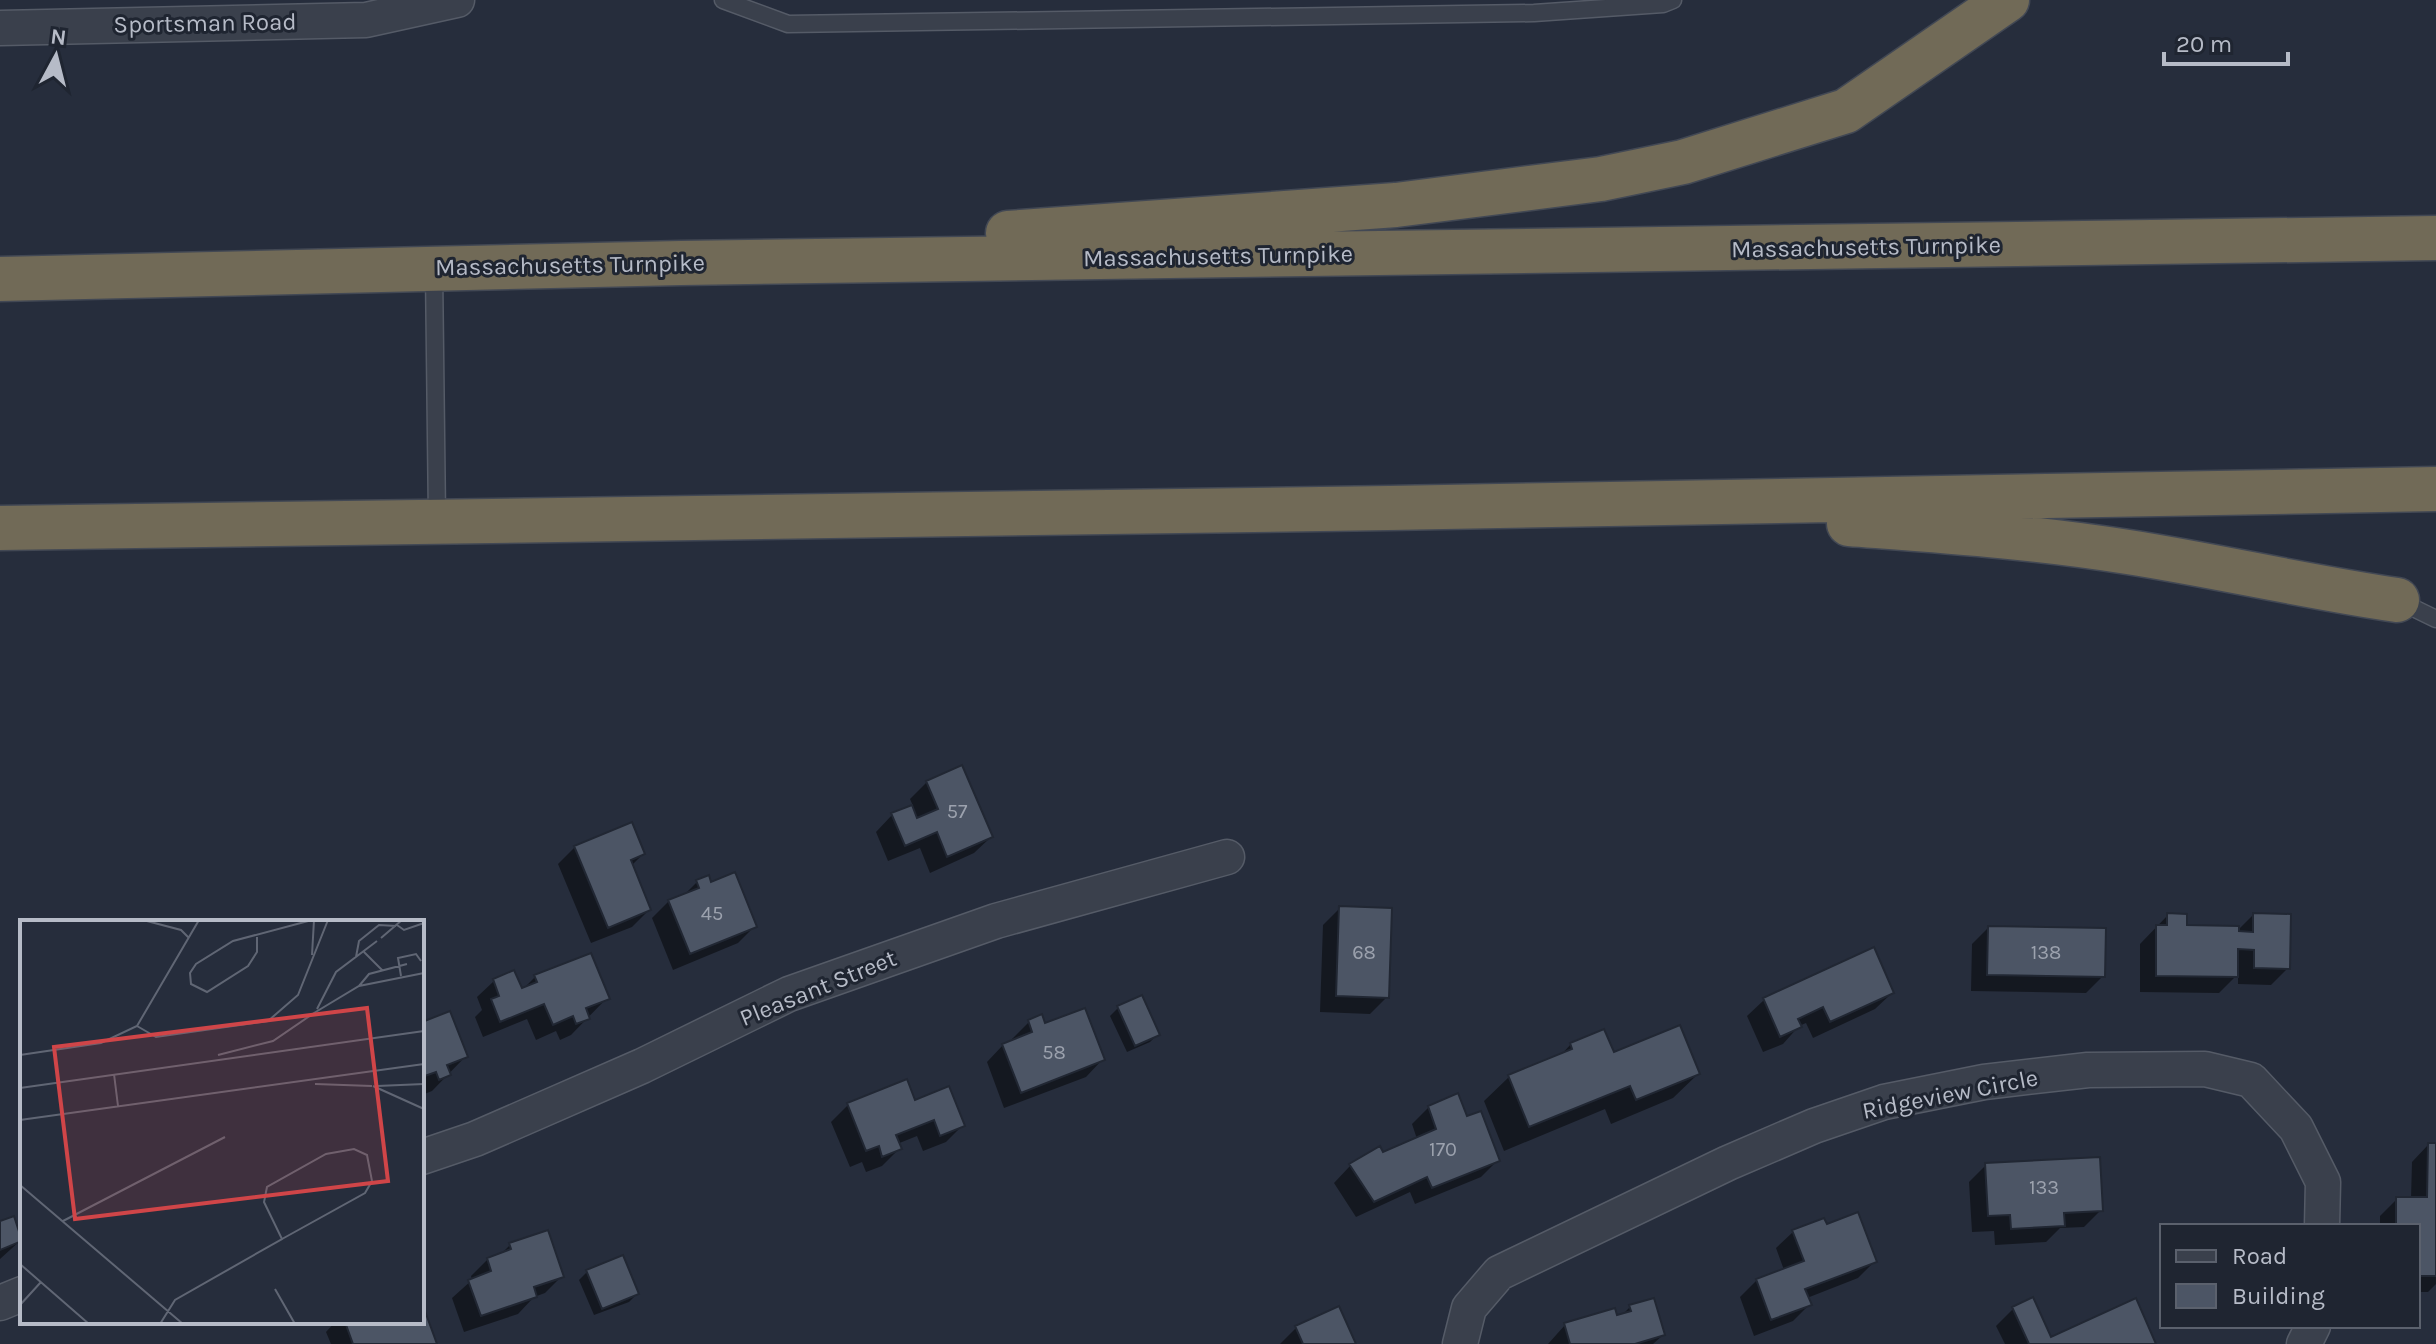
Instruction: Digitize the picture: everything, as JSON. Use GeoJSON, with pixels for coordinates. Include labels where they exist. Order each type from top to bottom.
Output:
{"type":"FeatureCollection","features":[{"type":"Feature","properties":{"kind":"highway"},"geometry":{"type":"LineString","coordinates":[[681,263],[1063,228],[1396,205],[1601,179],[1683,162],[1846,111],[2007,0]]}},
{"type":"Feature","properties":{"kind":"highway","name":"Massachusetts Turnpike"},"geometry":{"type":"LineString","coordinates":[[0,279],[681,263],[2436,238]]}},
{"type":"Feature","properties":{"kind":"highway"},"geometry":{"type":"LineString","coordinates":[[0,528],[2436,489]]}},
{"type":"Feature","properties":{"kind":"highway"},"geometry":{"type":"LineString","coordinates":[[1495,506],[1844,524],[2031,539],[2128,552],[2417,603]]}},
{"type":"Feature","properties":{"kind":"street","name":"Sportsman Road"},"geometry":{"type":"LineString","coordinates":[[0,28],[366,20],[457,0]]}},
{"type":"Feature","properties":{"kind":"street","name":"Pleasant Street"},"geometry":{"type":"LineString","coordinates":[[424,1156],[475,1139],[642,1066],[789,994],[996,921],[1227,857]]}},
{"type":"Feature","properties":{"kind":"street","name":"Ridgeview Circle"},"geometry":{"type":"LineString","coordinates":[[1460,1344],[1469,1308],[1499,1273],[1728,1163],[1814,1126],[1884,1102],[1984,1082],[2103,1070],[2205,1069],[2251,1080],[2296,1128],[2323,1182],[2322,1224]]}},
{"type":"Feature","properties":{"kind":"street"},"geometry":{"type":"LineString","coordinates":[[0,1303],[20,1295]]}},
{"type":"Feature","properties":{"kind":"lane"},"geometry":{"type":"LineString","coordinates":[[723,0],[788,24],[1534,13],[1663,4],[1673,0]]}},
{"type":"Feature","properties":{"kind":"lane"},"geometry":{"type":"LineString","coordinates":[[434,268],[437,520]]}},
{"type":"Feature","properties":{"kind":"lane"},"geometry":{"type":"LineString","coordinates":[[2417,603],[2436,619]]}},
{"type":"Feature","properties":{"kind":"building"},"geometry":{"type":"Polygon","coordinates":[[[962,765],[993,837],[947,857],[937,832],[905,846],[891,813],[912,805],[917,818],[938,809],[926,781],[962,765]]]}},
{"type":"Feature","properties":{"kind":"building"},"geometry":{"type":"Polygon","coordinates":[[[632,822],[645,854],[631,860],[651,910],[608,928],[574,846],[632,822]]]}},
{"type":"Feature","properties":{"kind":"building"},"geometry":{"type":"Polygon","coordinates":[[[735,872],[757,927],[690,954],[668,900],[699,888],[696,880],[709,875],[711,882],[735,872]]]}},
{"type":"Feature","properties":{"kind":"building"},"geometry":{"type":"Polygon","coordinates":[[[1339,906],[1392,908],[1389,998],[1336,996],[1339,906]]]}},
{"type":"Feature","properties":{"kind":"building"},"geometry":{"type":"Polygon","coordinates":[[[2167,913],[2187,914],[2187,925],[2239,926],[2239,931],[2253,932],[2253,913],[2291,914],[2290,969],[2254,968],[2254,950],[2238,949],[2238,977],[2156,976],[2156,925],[2167,925],[2167,913]]]}},
{"type":"Feature","properties":{"kind":"building"},"geometry":{"type":"Polygon","coordinates":[[[1988,926],[2106,928],[2105,977],[1987,975],[1988,926]]]}},
{"type":"Feature","properties":{"kind":"building"},"geometry":{"type":"Polygon","coordinates":[[[1874,947],[1894,993],[1830,1022],[1823,1007],[1798,1019],[1802,1027],[1780,1037],[1763,998],[1874,947]]]}},
{"type":"Feature","properties":{"kind":"building"},"geometry":{"type":"Polygon","coordinates":[[[591,953],[610,999],[586,1008],[590,1019],[576,1024],[573,1016],[553,1025],[544,1004],[500,1022],[491,999],[499,996],[493,979],[514,970],[522,988],[537,982],[534,975],[591,953]]]}},
{"type":"Feature","properties":{"kind":"building"},"geometry":{"type":"Polygon","coordinates":[[[1142,995],[1160,1035],[1135,1046],[1117,1006],[1142,995]]]}},
{"type":"Feature","properties":{"kind":"building"},"geometry":{"type":"Polygon","coordinates":[[[1085,1008],[1105,1060],[1021,1093],[1002,1044],[1032,1032],[1028,1020],[1042,1014],[1045,1023],[1085,1008]]]}},
{"type":"Feature","properties":{"kind":"building"},"geometry":{"type":"Polygon","coordinates":[[[450,1011],[468,1057],[447,1065],[451,1075],[439,1080],[436,1072],[424,1076],[424,1021],[450,1011]]]}},
{"type":"Feature","properties":{"kind":"building"},"geometry":{"type":"Polygon","coordinates":[[[1680,1025],[1700,1074],[1636,1100],[1630,1086],[1529,1127],[1508,1075],[1572,1049],[1570,1043],[1604,1029],[1614,1052],[1680,1025]]]}},
{"type":"Feature","properties":{"kind":"building"},"geometry":{"type":"Polygon","coordinates":[[[907,1079],[915,1100],[949,1086],[965,1126],[940,1136],[934,1120],[896,1135],[902,1149],[882,1157],[879,1146],[866,1151],[847,1103],[907,1079]]]}},
{"type":"Feature","properties":{"kind":"building"},"geometry":{"type":"Polygon","coordinates":[[[1458,1093],[1467,1116],[1481,1111],[1500,1161],[1432,1188],[1427,1177],[1374,1202],[1349,1164],[1380,1146],[1383,1152],[1436,1129],[1428,1106],[1458,1093]]]}},
{"type":"Feature","properties":{"kind":"building"},"geometry":{"type":"Polygon","coordinates":[[[2428,1143],[2436,1143],[2436,1276],[2420,1276],[2420,1224],[2396,1224],[2396,1197],[2427,1197],[2428,1143]]]}},
{"type":"Feature","properties":{"kind":"building"},"geometry":{"type":"Polygon","coordinates":[[[2100,1157],[2103,1211],[2064,1213],[2065,1226],[2011,1229],[2010,1215],[1988,1216],[1985,1163],[2100,1157]]]}},
{"type":"Feature","properties":{"kind":"building"},"geometry":{"type":"Polygon","coordinates":[[[1858,1212],[1877,1262],[1805,1289],[1812,1305],[1771,1320],[1756,1279],[1804,1261],[1792,1230],[1824,1218],[1827,1224],[1858,1212]]]}},
{"type":"Feature","properties":{"kind":"building"},"geometry":{"type":"Polygon","coordinates":[[[14,1216],[20,1242],[0,1250],[0,1221],[14,1216]]]}},
{"type":"Feature","properties":{"kind":"building"},"geometry":{"type":"Polygon","coordinates":[[[548,1230],[564,1277],[534,1287],[537,1297],[481,1316],[468,1280],[491,1271],[487,1258],[511,1249],[509,1243],[548,1230]]]}},
{"type":"Feature","properties":{"kind":"building"},"geometry":{"type":"Polygon","coordinates":[[[623,1255],[639,1294],[602,1309],[586,1270],[623,1255]]]}},
{"type":"Feature","properties":{"kind":"building"},"geometry":{"type":"Polygon","coordinates":[[[2033,1297],[2051,1337],[2136,1298],[2156,1344],[2029,1344],[2012,1307],[2033,1297]]]}},
{"type":"Feature","properties":{"kind":"building"},"geometry":{"type":"Polygon","coordinates":[[[1654,1298],[1665,1335],[1635,1344],[1570,1344],[1564,1323],[1615,1308],[1617,1315],[1631,1311],[1629,1305],[1654,1298]]]}},
{"type":"Feature","properties":{"kind":"building"},"geometry":{"type":"Polygon","coordinates":[[[1339,1306],[1356,1344],[1303,1344],[1295,1326],[1339,1306]]]}},
{"type":"Feature","properties":{"kind":"building"},"geometry":{"type":"Polygon","coordinates":[[[424,1308],[437,1344],[353,1344],[346,1324],[424,1324],[424,1308]]]}}]}
